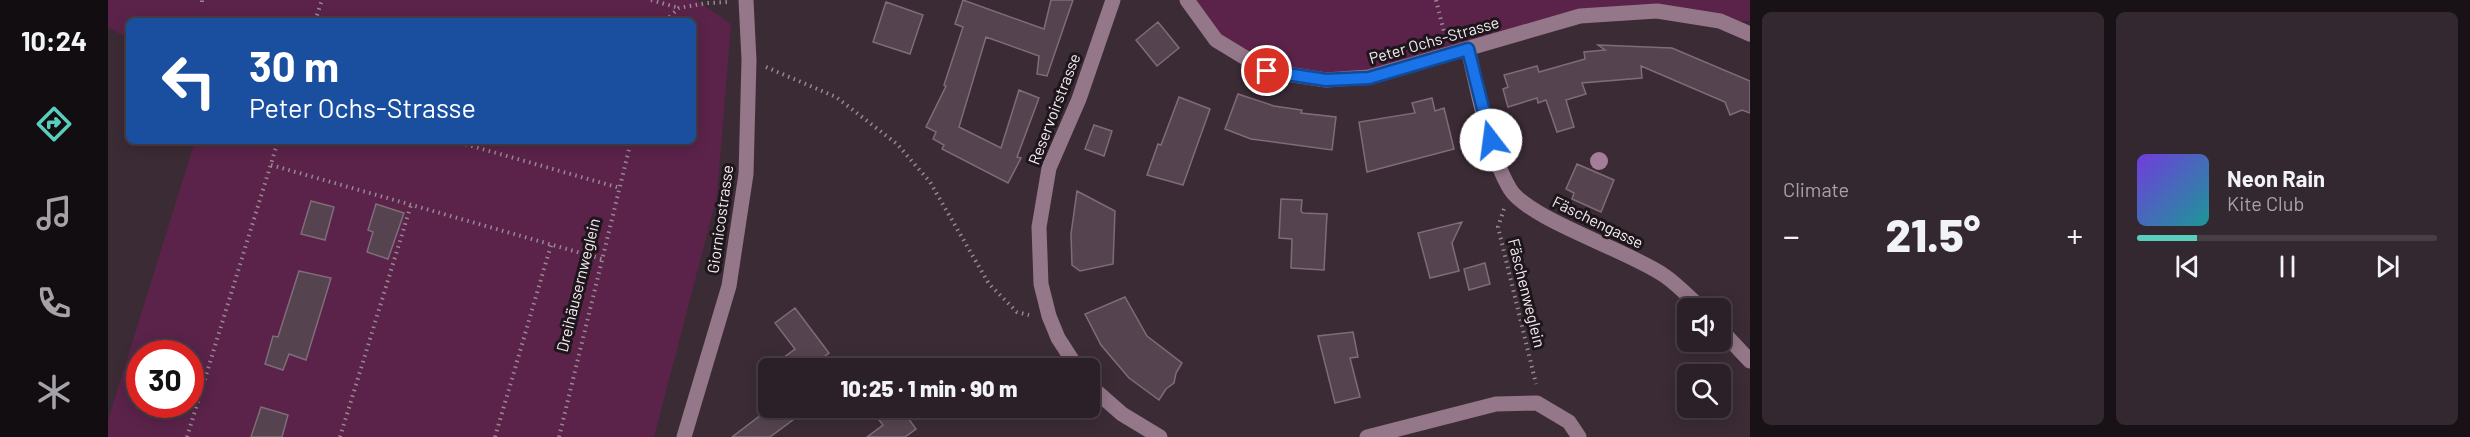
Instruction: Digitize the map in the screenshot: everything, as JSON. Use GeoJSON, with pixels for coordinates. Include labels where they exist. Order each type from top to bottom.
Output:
{"type":"FeatureCollection","features":[{"type":"Feature","properties":{"kind":"street","name":"Reservoirstrasse"},"geometry":{"type":"LineString","coordinates":[[1071,358],[1051,319],[1041,284],[1039,227],[1049,168],[1079,99],[1113,0]]}},
{"type":"Feature","properties":{"kind":"street","name":"Peter Ochs-Strasse"},"geometry":{"type":"LineString","coordinates":[[1187,0],[1216,40],[1267,71],[1326,80],[1369,78],[1580,16],[1657,11],[1720,21],[1750,34]]}},
{"type":"Feature","properties":{"kind":"street","name":"Giornicostrasse"},"geometry":{"type":"LineString","coordinates":[[684,437],[729,286],[746,174],[749,60],[740,1]]}},
{"type":"Feature","properties":{"kind":"street","name":"Fäschengasse"},"geometry":{"type":"LineString","coordinates":[[1468,49],[1497,162],[1511,191],[1540,214],[1618,249],[1665,276],[1690,298]]}},
{"type":"Feature","properties":{"kind":"street"},"geometry":{"type":"LineString","coordinates":[[1731,341],[1750,361]]}},
{"type":"Feature","properties":{"kind":"street"},"geometry":{"type":"LineString","coordinates":[[1100,395],[1122,414],[1160,437]]}},
{"type":"Feature","properties":{"kind":"street"},"geometry":{"type":"LineString","coordinates":[[1367,437],[1496,404],[1537,403],[1569,422],[1578,437]]}},
{"type":"Feature","properties":{"kind":"path"},"geometry":{"type":"LineString","coordinates":[[316,18],[322,0]]}},
{"type":"Feature","properties":{"kind":"path"},"geometry":{"type":"LineString","coordinates":[[651,0],[679,8],[740,1]]}},
{"type":"Feature","properties":{"kind":"path"},"geometry":{"type":"LineString","coordinates":[[1436,0],[1442,22]]}},
{"type":"Feature","properties":{"kind":"path"},"geometry":{"type":"LineString","coordinates":[[667,18],[679,8]]}},
{"type":"Feature","properties":{"kind":"path"},"geometry":{"type":"LineString","coordinates":[[749,60],[836,97],[897,144],[930,183],[989,284],[1017,312],[1051,319]]}},
{"type":"Feature","properties":{"kind":"path"},"geometry":{"type":"LineString","coordinates":[[187,437],[277,144]]}},
{"type":"Feature","properties":{"kind":"path"},"geometry":{"type":"LineString","coordinates":[[465,144],[620,188]]}},
{"type":"Feature","properties":{"kind":"path","name":"Dreihäusernweglein"},"geometry":{"type":"LineString","coordinates":[[559,437],[630,144]]}},
{"type":"Feature","properties":{"kind":"path"},"geometry":{"type":"LineString","coordinates":[[271,165],[602,259]]}},
{"type":"Feature","properties":{"kind":"path","name":"Fäschenweglein"},"geometry":{"type":"LineString","coordinates":[[1511,191],[1498,227],[1536,378],[1537,403]]}},
{"type":"Feature","properties":{"kind":"path"},"geometry":{"type":"LineString","coordinates":[[340,437],[411,205]]}},
{"type":"Feature","properties":{"kind":"path"},"geometry":{"type":"LineString","coordinates":[[495,437],[551,245]]}},
{"type":"Feature","properties":{"kind":"shaded area"},"geometry":{"type":"Polygon","coordinates":[[[108,0],[696,0],[731,24],[717,196],[654,437],[108,437],[108,420],[126,362],[126,418],[204,418],[204,340],[133,340],[194,144],[696,144],[696,18],[126,18],[126,37],[108,27],[108,0]]]}},
{"type":"Feature","properties":{"kind":"shaded area"},"geometry":{"type":"Polygon","coordinates":[[[1187,0],[1750,0],[1750,21],[1720,21],[1657,11],[1580,16],[1369,77],[1267,71],[1216,40],[1187,0]]]}},
{"type":"Feature","properties":{"kind":"building"},"geometry":{"type":"Polygon","coordinates":[[[963,0],[1044,29],[1051,0],[1073,0],[1047,76],[1037,74],[1039,56],[986,37],[959,127],[1001,148],[1019,90],[1039,98],[1017,157],[1021,158],[1008,183],[942,149],[944,145],[933,139],[936,132],[926,127],[946,86],[944,85],[963,27],[955,24],[963,0]]]}},
{"type":"Feature","properties":{"kind":"building"},"geometry":{"type":"Polygon","coordinates":[[[886,2],[923,15],[910,54],[873,42],[886,2]]]}},
{"type":"Feature","properties":{"kind":"building"},"geometry":{"type":"Polygon","coordinates":[[[1158,22],[1179,48],[1157,66],[1136,40],[1158,22]]]}},
{"type":"Feature","properties":{"kind":"building"},"geometry":{"type":"Polygon","coordinates":[[[1598,45],[1672,48],[1750,81],[1750,113],[1742,110],[1730,115],[1725,102],[1641,66],[1642,78],[1582,83],[1586,94],[1566,100],[1574,127],[1557,132],[1546,100],[1538,103],[1537,98],[1508,107],[1503,89],[1508,87],[1504,75],[1537,66],[1539,72],[1585,59],[1584,52],[1605,50],[1598,45]]]}},
{"type":"Feature","properties":{"kind":"building"},"geometry":{"type":"Polygon","coordinates":[[[1238,94],[1274,106],[1302,110],[1301,113],[1336,117],[1332,150],[1251,139],[1225,129],[1238,94]]]}},
{"type":"Feature","properties":{"kind":"building"},"geometry":{"type":"Polygon","coordinates":[[[1179,97],[1210,109],[1183,185],[1147,175],[1179,97]]]}},
{"type":"Feature","properties":{"kind":"building"},"geometry":{"type":"Polygon","coordinates":[[[1432,98],[1435,111],[1444,108],[1454,149],[1367,172],[1359,122],[1415,113],[1412,103],[1432,98]]]}},
{"type":"Feature","properties":{"kind":"building"},"geometry":{"type":"Polygon","coordinates":[[[1094,125],[1112,131],[1104,156],[1085,149],[1094,125]]]}},
{"type":"Feature","properties":{"kind":"building"},"geometry":{"type":"Polygon","coordinates":[[[1577,164],[1614,180],[1601,212],[1572,199],[1574,193],[1566,189],[1577,164]]]}},
{"type":"Feature","properties":{"kind":"building"},"geometry":{"type":"Polygon","coordinates":[[[1077,191],[1115,211],[1113,264],[1080,271],[1072,265],[1071,234],[1077,191]]]}},
{"type":"Feature","properties":{"kind":"building"},"geometry":{"type":"Polygon","coordinates":[[[1281,199],[1302,200],[1301,211],[1303,213],[1327,214],[1324,270],[1291,268],[1292,239],[1279,238],[1281,199]]]}},
{"type":"Feature","properties":{"kind":"building"},"geometry":{"type":"Polygon","coordinates":[[[311,201],[334,207],[325,240],[301,234],[311,201]]]}},
{"type":"Feature","properties":{"kind":"building"},"geometry":{"type":"Polygon","coordinates":[[[376,204],[404,213],[388,259],[367,252],[373,232],[368,230],[376,204]]]}},
{"type":"Feature","properties":{"kind":"building"},"geometry":{"type":"Polygon","coordinates":[[[1462,222],[1452,243],[1459,271],[1430,278],[1418,233],[1462,222]]]}},
{"type":"Feature","properties":{"kind":"building"},"geometry":{"type":"Polygon","coordinates":[[[1485,263],[1490,284],[1469,290],[1464,269],[1485,263]]]}},
{"type":"Feature","properties":{"kind":"building"},"geometry":{"type":"Polygon","coordinates":[[[299,271],[331,278],[306,360],[289,354],[283,370],[265,364],[273,336],[278,337],[299,271]]]}},
{"type":"Feature","properties":{"kind":"building"},"geometry":{"type":"Polygon","coordinates":[[[1125,297],[1147,336],[1182,363],[1176,373],[1174,383],[1166,389],[1159,400],[1129,378],[1101,345],[1085,314],[1125,297]]]}},
{"type":"Feature","properties":{"kind":"building"},"geometry":{"type":"Polygon","coordinates":[[[795,308],[829,353],[822,358],[783,358],[795,349],[775,323],[795,308]]]}},
{"type":"Feature","properties":{"kind":"building"},"geometry":{"type":"Polygon","coordinates":[[[1353,332],[1358,357],[1350,358],[1360,397],[1335,403],[1318,336],[1353,332]]]}},
{"type":"Feature","properties":{"kind":"building"},"geometry":{"type":"Polygon","coordinates":[[[261,407],[288,415],[282,437],[251,437],[261,407]]]}},
{"type":"Feature","properties":{"kind":"building"},"geometry":{"type":"Polygon","coordinates":[[[758,417],[796,418],[770,437],[732,437],[758,417]]]}},
{"type":"Feature","properties":{"kind":"building"},"geometry":{"type":"Polygon","coordinates":[[[878,418],[908,418],[916,429],[905,437],[867,437],[883,425],[878,418]]]}},
{"type":"Feature","properties":{"kind":"route"},"geometry":{"type":"LineString","coordinates":[[1267,71],[1326,80],[1369,78],[1468,49],[1491,140]]}}]}
